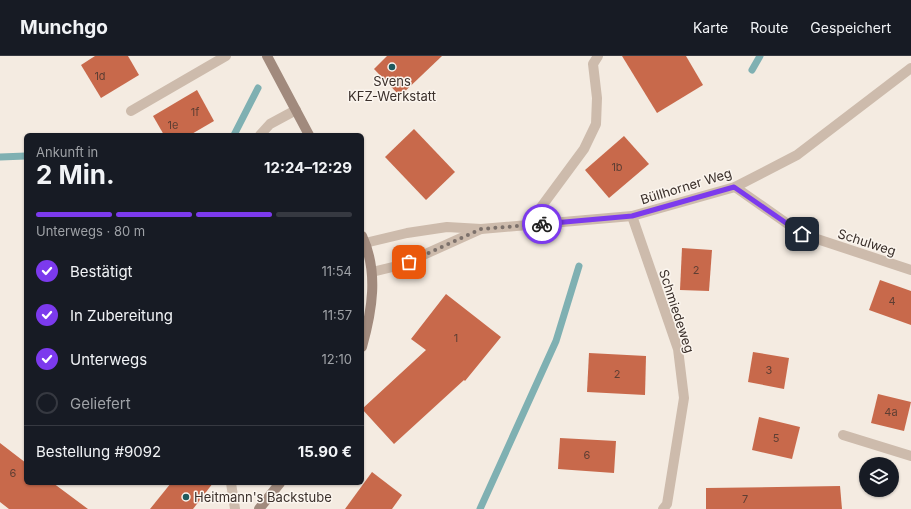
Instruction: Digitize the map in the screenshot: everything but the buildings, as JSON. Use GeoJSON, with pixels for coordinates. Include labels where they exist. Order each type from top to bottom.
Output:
{"type":"FeatureCollection","features":[{"type":"Feature","properties":{"kind":"street"},"geometry":{"type":"LineString","coordinates":[[131,111],[226,56]]}},
{"type":"Feature","properties":{"kind":"street"},"geometry":{"type":"LineString","coordinates":[[267,56],[308,133]]}},
{"type":"Feature","properties":{"kind":"street"},"geometry":{"type":"LineString","coordinates":[[530,225],[536,214],[584,149],[596,124],[597,98],[593,64],[598,56]]}},
{"type":"Feature","properties":{"kind":"street","name":"Büllhorner Weg"},"geometry":{"type":"LineString","coordinates":[[364,239],[446,227],[481,229],[632,216],[734,187],[797,155],[911,68]]}},
{"type":"Feature","properties":{"kind":"street"},"geometry":{"type":"LineString","coordinates":[[262,133],[270,124],[296,110]]}},
{"type":"Feature","properties":{"kind":"street","name":"Schulweg"},"geometry":{"type":"LineString","coordinates":[[734,187],[802,234],[911,270]]}},
{"type":"Feature","properties":{"kind":"street","name":"Schmiedeweg"},"geometry":{"type":"LineString","coordinates":[[632,216],[678,349],[684,398],[667,504],[663,509]]}},
{"type":"Feature","properties":{"kind":"street","name":"Büllhorner Weg"},"geometry":{"type":"LineString","coordinates":[[372,272],[401,265],[481,229]]}},
{"type":"Feature","properties":{"kind":"street"},"geometry":{"type":"LineString","coordinates":[[364,239],[372,272],[373,287],[370,317],[364,340]]}},
{"type":"Feature","properties":{"kind":"street"},"geometry":{"type":"LineString","coordinates":[[844,435],[911,456]]}},
{"type":"Feature","properties":{"kind":"street"},"geometry":{"type":"LineString","coordinates":[[231,485],[235,509]]}},
{"type":"Feature","properties":{"kind":"street"},"geometry":{"type":"LineString","coordinates":[[259,509],[278,485]]}},
{"type":"Feature","properties":{"kind":"waterway"},"geometry":{"type":"LineString","coordinates":[[752,70],[760,56]]}},
{"type":"Feature","properties":{"kind":"waterway"},"geometry":{"type":"LineString","coordinates":[[235,133],[258,88]]}},
{"type":"Feature","properties":{"kind":"waterway"},"geometry":{"type":"LineString","coordinates":[[0,157],[24,156]]}},
{"type":"Feature","properties":{"kind":"waterway"},"geometry":{"type":"LineString","coordinates":[[480,509],[556,341],[579,266]]}},
{"type":"Feature","properties":{"kind":"way so far"},"geometry":{"type":"LineString","coordinates":[[409,262],[447,246],[481,229],[542,224]]}},
{"type":"Feature","properties":{"kind":"place","name":"Svens KFZ-Werkstatt"},"geometry":{"type":"Point","coordinates":[392,67]}},
{"type":"Feature","properties":{"kind":"place","name":"Heitmann's Backstube"},"geometry":{"type":"Point","coordinates":[186,497]}},
{"type":"Feature","properties":{"kind":"route"},"geometry":{"type":"LineString","coordinates":[[542,224],[632,216],[734,187],[802,234]]}}]}
